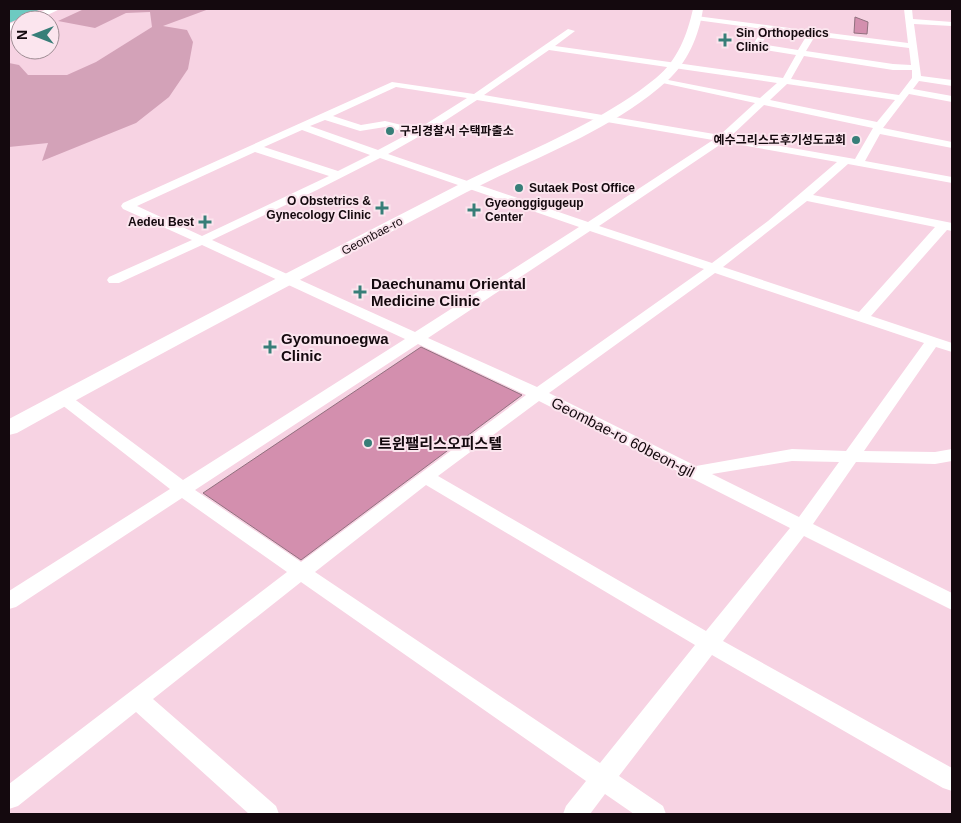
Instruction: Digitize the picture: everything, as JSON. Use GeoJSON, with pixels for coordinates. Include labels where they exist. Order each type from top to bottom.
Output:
{"type":"FeatureCollection","features":[{"type":"Feature","properties":{"kind":"street"},"geometry":{"type":"LineString","coordinates":[[858,163],[877,128],[904,94],[916,73],[908,9]]}},
{"type":"Feature","properties":{"kind":"street"},"geometry":{"type":"LineString","coordinates":[[697,14],[768,28],[912,46]]}},
{"type":"Feature","properties":{"kind":"street","name":"Geombae-ro"},"geometry":{"type":"LineString","coordinates":[[9,428],[468,186],[559,143],[604,117],[661,80],[676,66],[689,42],[697,14]]}},
{"type":"Feature","properties":{"kind":"street"},"geometry":{"type":"LineString","coordinates":[[911,21],[952,24]]}},
{"type":"Feature","properties":{"kind":"street"},"geometry":{"type":"LineString","coordinates":[[768,28],[756,46],[893,67],[952,83]]}},
{"type":"Feature","properties":{"kind":"street"},"geometry":{"type":"LineString","coordinates":[[114,280],[339,175],[378,154],[418,132],[474,97],[571,31]]}},
{"type":"Feature","properties":{"kind":"street"},"geometry":{"type":"LineString","coordinates":[[9,601],[720,139],[786,80],[812,33]]}},
{"type":"Feature","properties":{"kind":"street"},"geometry":{"type":"LineString","coordinates":[[548,47],[676,66],[952,99]]}},
{"type":"Feature","properties":{"kind":"street"},"geometry":{"type":"LineString","coordinates":[[661,80],[952,145]]}},
{"type":"Feature","properties":{"kind":"street"},"geometry":{"type":"LineString","coordinates":[[255,148],[395,84],[604,117],[952,180]]}},
{"type":"Feature","properties":{"kind":"street"},"geometry":{"type":"LineString","coordinates":[[326,117],[360,128],[385,124],[418,132]]}},
{"type":"Feature","properties":{"kind":"street"},"geometry":{"type":"LineString","coordinates":[[302,127],[468,186],[952,348]]}},
{"type":"Feature","properties":{"kind":"street"},"geometry":{"type":"LineString","coordinates":[[255,148],[339,175]]}},
{"type":"Feature","properties":{"kind":"street","name":"Geombae-ro 60beon-gil"},"geometry":{"type":"LineString","coordinates":[[255,148],[127,206],[538,394],[952,602]]}},
{"type":"Feature","properties":{"kind":"street"},"geometry":{"type":"LineString","coordinates":[[9,798],[425,477],[716,268],[806,197],[845,161]]}},
{"type":"Feature","properties":{"kind":"street"},"geometry":{"type":"LineString","coordinates":[[806,197],[948,226]]}},
{"type":"Feature","properties":{"kind":"street"},"geometry":{"type":"LineString","coordinates":[[862,317],[948,226]]}},
{"type":"Feature","properties":{"kind":"street"},"geometry":{"type":"LineString","coordinates":[[575,814],[802,526],[933,341]]}},
{"type":"Feature","properties":{"kind":"street"},"geometry":{"type":"LineString","coordinates":[[63,398],[182,489],[654,814]]}},
{"type":"Feature","properties":{"kind":"street"},"geometry":{"type":"LineString","coordinates":[[695,472],[749,461],[792,456],[935,458],[952,455]]}},
{"type":"Feature","properties":{"kind":"street"},"geometry":{"type":"LineString","coordinates":[[425,477],[709,644],[952,779]]}},
{"type":"Feature","properties":{"kind":"street"},"geometry":{"type":"LineString","coordinates":[[137,699],[267,814]]}},
{"type":"Feature","properties":{"kind":"shaded area"},"geometry":{"type":"Polygon","coordinates":[[[9,9],[41,9],[10,10],[9,23],[9,9]]]}},
{"type":"Feature","properties":{"kind":"shaded area"},"geometry":{"type":"Polygon","coordinates":[[[84,9],[209,9],[163,26],[187,30],[193,42],[188,69],[169,97],[136,123],[42,161],[48,143],[9,147],[9,63],[19,65],[28,75],[67,75],[96,62],[152,27],[150,12],[126,13],[95,28],[60,20],[84,9]]]}},
{"type":"Feature","properties":{"kind":"building"},"geometry":{"type":"Polygon","coordinates":[[[855,17],[868,22],[867,34],[854,33],[855,17]]]}},
{"type":"Feature","properties":{"kind":"building","name":"트윈팰리스오피스텔"},"geometry":{"type":"Polygon","coordinates":[[[421,347],[522,395],[301,560],[203,493],[421,347]]]}},
{"type":"Feature","properties":{"kind":"place","name":"Sin Orthopedics Clinic"},"geometry":{"type":"Point","coordinates":[725,40]}},
{"type":"Feature","properties":{"kind":"place","name":"구리경찰서 수택파출소"},"geometry":{"type":"Point","coordinates":[390,131]}},
{"type":"Feature","properties":{"kind":"place","name":"예수그리스도후기성도교회"},"geometry":{"type":"Point","coordinates":[856,140]}},
{"type":"Feature","properties":{"kind":"place","name":"Sutaek Post Office"},"geometry":{"type":"Point","coordinates":[519,188]}},
{"type":"Feature","properties":{"kind":"place","name":"O Obstetrics & Gynecology Clinic"},"geometry":{"type":"Point","coordinates":[382,208]}},
{"type":"Feature","properties":{"kind":"place","name":"Gyeonggigugeup Center"},"geometry":{"type":"Point","coordinates":[474,210]}},
{"type":"Feature","properties":{"kind":"place","name":"Aedeu Best"},"geometry":{"type":"Point","coordinates":[205,222]}},
{"type":"Feature","properties":{"kind":"place","name":"Daechunamu Oriental Medicine Clinic"},"geometry":{"type":"Point","coordinates":[360,292]}},
{"type":"Feature","properties":{"kind":"place","name":"Gyomunoegwa Clinic"},"geometry":{"type":"Point","coordinates":[270,347]}},
{"type":"Feature","properties":{"kind":"place","name":"트윈팰리스오피스텔"},"geometry":{"type":"Point","coordinates":[368,443]}}]}
